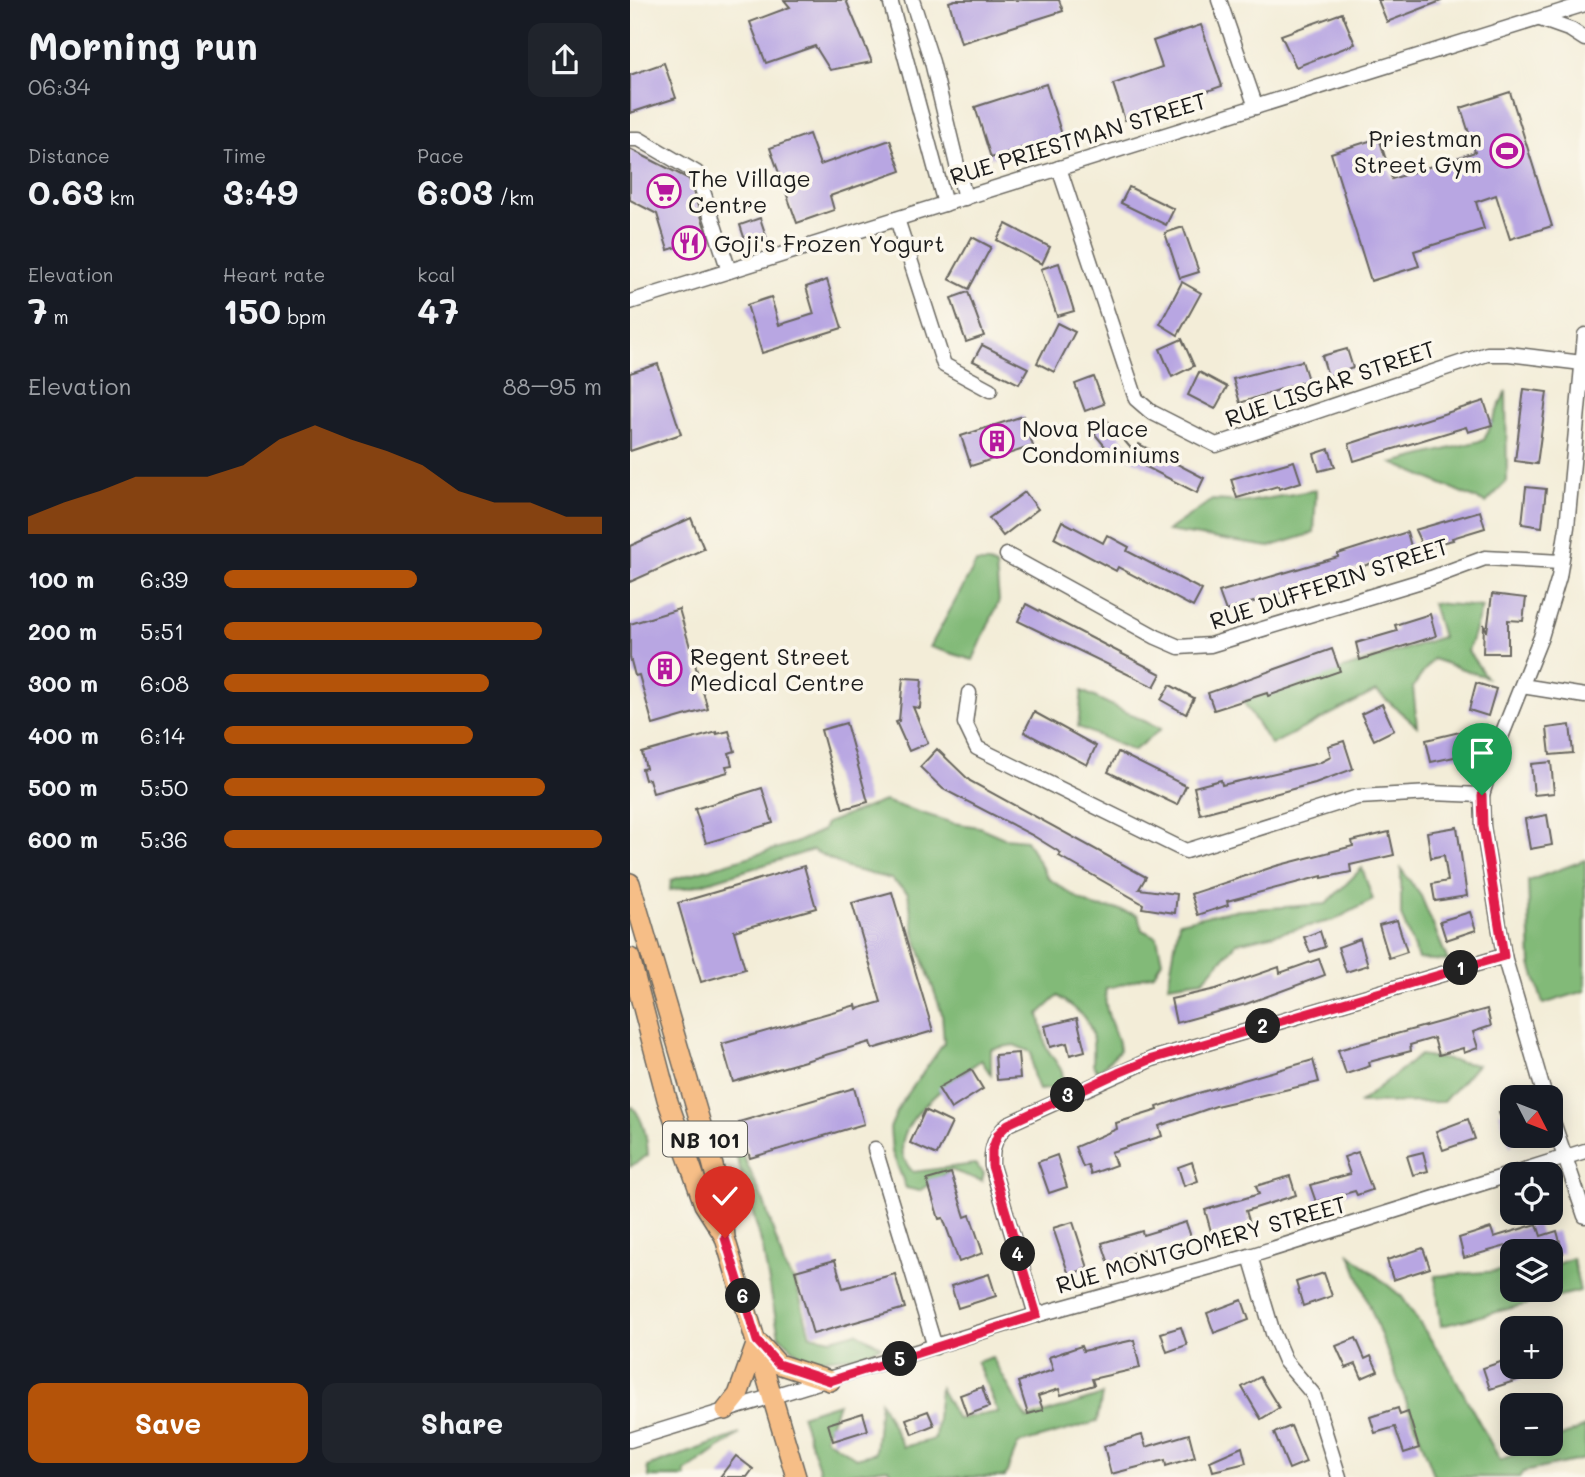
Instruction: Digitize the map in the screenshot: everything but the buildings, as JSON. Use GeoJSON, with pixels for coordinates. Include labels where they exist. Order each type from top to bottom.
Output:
{"type":"FeatureCollection","features":[{"type":"Feature","properties":{"kind":"main road","name":"NB 101"},"geometry":{"type":"LineString","coordinates":[[630,883],[722,1201],[725,1238],[796,1477]]}},
{"type":"Feature","properties":{"kind":"main road","name":"NB 101"},"geometry":{"type":"LineString","coordinates":[[631,961],[667,1099],[704,1204],[725,1238]]}},
{"type":"Feature","properties":{"kind":"main road"},"geometry":{"type":"LineString","coordinates":[[645,1014],[657,1032],[675,1042]]}},
{"type":"Feature","properties":{"kind":"main road"},"geometry":{"type":"LineString","coordinates":[[726,1410],[738,1395],[757,1341],[778,1364],[830,1381]]}},
{"type":"Feature","properties":{"kind":"street"},"geometry":{"type":"LineString","coordinates":[[890,0],[945,204]]}},
{"type":"Feature","properties":{"kind":"street"},"geometry":{"type":"LineString","coordinates":[[912,0],[932,62],[965,198]]}},
{"type":"Feature","properties":{"kind":"street"},"geometry":{"type":"LineString","coordinates":[[1219,0],[1256,107]]}},
{"type":"Feature","properties":{"kind":"street","name":"RUE PRIESTMAN STREET"},"geometry":{"type":"LineString","coordinates":[[630,302],[1585,4]]}},
{"type":"Feature","properties":{"kind":"street"},"geometry":{"type":"LineString","coordinates":[[1540,19],[1571,30],[1585,39]]}},
{"type":"Feature","properties":{"kind":"street"},"geometry":{"type":"LineString","coordinates":[[630,139],[639,139],[697,173],[729,271]]}},
{"type":"Feature","properties":{"kind":"street","name":"RUE LISGAR STREET"},"geometry":{"type":"LineString","coordinates":[[1059,168],[1136,399],[1151,412],[1216,445],[1487,354],[1582,363]]}},
{"type":"Feature","properties":{"kind":"street"},"geometry":{"type":"LineString","coordinates":[[897,219],[944,365],[990,390]]}},
{"type":"Feature","properties":{"kind":"street"},"geometry":{"type":"LineString","coordinates":[[1542,1085],[1504,956],[1483,826],[1482,795],[1547,618],[1562,562],[1585,335]]}},
{"type":"Feature","properties":{"kind":"street","name":"RUE DUFFERIN STREET"},"geometry":{"type":"LineString","coordinates":[[1007,555],[1179,647],[1210,645],[1431,578],[1485,558],[1562,562]]}},
{"type":"Feature","properties":{"kind":"street"},"geometry":{"type":"LineString","coordinates":[[1522,686],[1585,696]]}},
{"type":"Feature","properties":{"kind":"street"},"geometry":{"type":"LineString","coordinates":[[969,693],[965,723],[976,748],[1186,851],[1358,797],[1431,793],[1482,795]]}},
{"type":"Feature","properties":{"kind":"street"},"geometry":{"type":"LineString","coordinates":[[1037,1315],[992,1166],[992,1150],[998,1134],[1008,1124],[1152,1059],[1504,956]]}},
{"type":"Feature","properties":{"kind":"street"},"geometry":{"type":"LineString","coordinates":[[1563,1148],[1585,1216]]}},
{"type":"Feature","properties":{"kind":"street"},"geometry":{"type":"LineString","coordinates":[[875,1149],[935,1347]]}},
{"type":"Feature","properties":{"kind":"street","name":"RUE MONTGOMERY STREET"},"geometry":{"type":"LineString","coordinates":[[726,1410],[830,1381],[1037,1315],[1250,1256],[1585,1151]]}},
{"type":"Feature","properties":{"kind":"street"},"geometry":{"type":"LineString","coordinates":[[1250,1256],[1273,1333],[1285,1361],[1313,1394],[1339,1477]]}},
{"type":"Feature","properties":{"kind":"street"},"geometry":{"type":"LineString","coordinates":[[630,1440],[726,1410]]}},
{"type":"Feature","properties":{"kind":"green space"},"geometry":{"type":"Polygon","coordinates":[[[1506,391],[1507,481],[1486,503],[1392,463],[1484,440],[1506,391]]]}},
{"type":"Feature","properties":{"kind":"green space"},"geometry":{"type":"Polygon","coordinates":[[[1316,490],[1314,533],[1269,547],[1167,531],[1212,500],[1247,502],[1316,490]]]}},
{"type":"Feature","properties":{"kind":"green space"},"geometry":{"type":"Polygon","coordinates":[[[976,563],[996,566],[999,601],[973,660],[930,647],[976,563]]]}},
{"type":"Feature","properties":{"kind":"green space"},"geometry":{"type":"Polygon","coordinates":[[[1432,603],[1482,607],[1468,651],[1486,677],[1433,659],[1413,687],[1417,726],[1376,691],[1271,745],[1243,701],[1442,637],[1432,603]]]}},
{"type":"Feature","properties":{"kind":"green space"},"geometry":{"type":"Polygon","coordinates":[[[1082,691],[1161,729],[1133,751],[1078,727],[1082,691]]]}},
{"type":"Feature","properties":{"kind":"green space"},"geometry":{"type":"Polygon","coordinates":[[[884,801],[953,823],[979,827],[1004,838],[1026,840],[1048,878],[1095,907],[1138,915],[1142,930],[1157,937],[1162,961],[1154,974],[1106,988],[1107,1011],[1120,1050],[1098,1072],[1093,1065],[1093,1040],[1088,1024],[1084,1017],[1058,996],[1039,1014],[1046,1047],[1062,1071],[1063,1079],[1056,1088],[1039,1090],[1033,1074],[1031,1052],[1014,1045],[991,1049],[991,1075],[981,1060],[936,1095],[909,1125],[903,1141],[903,1157],[913,1172],[975,1164],[984,1173],[982,1181],[951,1170],[919,1191],[906,1188],[892,1152],[890,1128],[900,1105],[944,1043],[942,1014],[915,936],[908,893],[891,879],[847,868],[813,850],[691,887],[670,890],[671,880],[795,843],[823,830],[826,823],[884,801]]]}},
{"type":"Feature","properties":{"kind":"green space"},"geometry":{"type":"Polygon","coordinates":[[[1585,860],[1585,991],[1543,1004],[1531,964],[1528,881],[1585,860]]]}},
{"type":"Feature","properties":{"kind":"green space"},"geometry":{"type":"Polygon","coordinates":[[[1362,868],[1373,900],[1334,920],[1237,943],[1203,980],[1168,985],[1179,922],[1229,911],[1326,904],[1362,868]]]}},
{"type":"Feature","properties":{"kind":"green space"},"geometry":{"type":"Polygon","coordinates":[[[1401,869],[1421,896],[1448,961],[1418,959],[1401,915],[1401,869]]]}},
{"type":"Feature","properties":{"kind":"green space"},"geometry":{"type":"Polygon","coordinates":[[[1420,1055],[1477,1065],[1443,1102],[1359,1103],[1420,1055]]]}},
{"type":"Feature","properties":{"kind":"green space"},"geometry":{"type":"Polygon","coordinates":[[[633,1107],[644,1129],[648,1155],[630,1167],[630,1108],[633,1107]]]}},
{"type":"Feature","properties":{"kind":"green space"},"geometry":{"type":"Polygon","coordinates":[[[742,1153],[764,1202],[785,1268],[796,1284],[810,1335],[832,1339],[856,1332],[881,1346],[859,1356],[806,1360],[779,1336],[762,1245],[736,1155],[742,1153]]]}},
{"type":"Feature","properties":{"kind":"green space"},"geometry":{"type":"Polygon","coordinates":[[[1350,1254],[1402,1297],[1448,1365],[1500,1460],[1510,1456],[1563,1456],[1563,1435],[1585,1427],[1585,1459],[1523,1472],[1519,1477],[1435,1477],[1350,1254]]]}},
{"type":"Feature","properties":{"kind":"green space"},"geometry":{"type":"Polygon","coordinates":[[[1573,1258],[1580,1291],[1563,1295],[1563,1262],[1573,1258]]]}},
{"type":"Feature","properties":{"kind":"green space"},"geometry":{"type":"Polygon","coordinates":[[[1500,1271],[1500,1302],[1536,1302],[1441,1326],[1435,1276],[1500,1271]]]}},
{"type":"Feature","properties":{"kind":"green space"},"geometry":{"type":"Polygon","coordinates":[[[992,1357],[1027,1419],[1102,1395],[1097,1422],[1018,1444],[1005,1477],[892,1477],[888,1468],[822,1477],[801,1415],[838,1403],[825,1438],[856,1458],[875,1453],[880,1401],[903,1447],[935,1439],[940,1388],[957,1419],[998,1412],[977,1362],[992,1357]]]}},
{"type":"Feature","properties":{"kind":"green space"},"geometry":{"type":"Polygon","coordinates":[[[740,1434],[685,1472],[686,1477],[649,1477],[647,1467],[740,1434]]]}},
{"type":"Feature","properties":{"kind":"place","name":"Priestman Street Gym"},"geometry":{"type":"Point","coordinates":[1507,151]}},
{"type":"Feature","properties":{"kind":"place","name":"The Village Centre"},"geometry":{"type":"Point","coordinates":[664,191]}},
{"type":"Feature","properties":{"kind":"place","name":"Goji's Frozen Yogurt"},"geometry":{"type":"Point","coordinates":[689,243]}},
{"type":"Feature","properties":{"kind":"place","name":"Nova Place Condominiums"},"geometry":{"type":"Point","coordinates":[997,441]}},
{"type":"Feature","properties":{"kind":"place","name":"Regent Street Medical Centre"},"geometry":{"type":"Point","coordinates":[665,669]}},
{"type":"Feature","properties":{"kind":"route"},"geometry":{"type":"LineString","coordinates":[[725,1238],[757,1341],[778,1364],[799,1374],[830,1381],[1037,1315],[992,1166],[992,1150],[998,1134],[1008,1124],[1042,1106],[1152,1059],[1504,956],[1483,826],[1482,795]]}}]}
